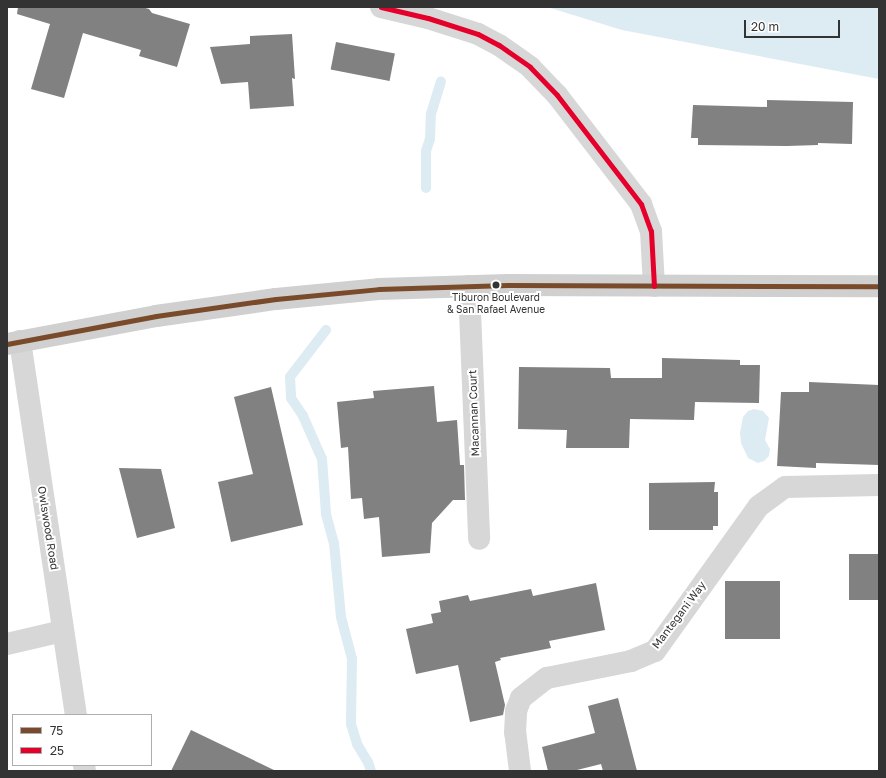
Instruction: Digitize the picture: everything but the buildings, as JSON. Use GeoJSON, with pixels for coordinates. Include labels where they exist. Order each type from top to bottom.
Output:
{"type":"FeatureCollection","features":[{"type":"Feature","properties":{"kind":"main road"},"geometry":{"type":"LineString","coordinates":[[13,342],[156,316],[290,297],[379,289],[469,286],[879,286]]}},
{"type":"Feature","properties":{"kind":"street"},"geometry":{"type":"LineString","coordinates":[[381,7],[428,18],[478,34],[500,45],[530,67],[557,95],[642,204],[651,231],[654,286]]}},
{"type":"Feature","properties":{"kind":"street","name":"Macannan Court"},"geometry":{"type":"LineString","coordinates":[[469,286],[479,539]]}},
{"type":"Feature","properties":{"kind":"street","name":"Owlswood Road"},"geometry":{"type":"LineString","coordinates":[[13,342],[76,714]]}},
{"type":"Feature","properties":{"kind":"street","name":"Mantegani Way"},"geometry":{"type":"LineString","coordinates":[[520,771],[515,733],[516,711],[521,698],[547,678],[631,661],[655,651],[759,506],[785,487],[879,485]]}},
{"type":"Feature","properties":{"kind":"street"},"geometry":{"type":"LineString","coordinates":[[7,644],[63,631]]}},
{"type":"Feature","properties":{"kind":"shaded area"},"geometry":{"type":"Polygon","coordinates":[[[547,7],[879,7],[879,79],[622,30],[547,7]]]}},
{"type":"Feature","properties":{"kind":"shaded area"},"geometry":{"type":"Polygon","coordinates":[[[754,409],[763,411],[769,418],[765,440],[770,449],[769,456],[764,461],[758,463],[748,458],[741,443],[740,433],[743,417],[748,411],[754,409]]]}},
{"type":"Feature","properties":{"kind":"waterway"},"geometry":{"type":"LineString","coordinates":[[426,188],[426,151],[430,139],[431,114],[441,81]]}},
{"type":"Feature","properties":{"kind":"waterway"},"geometry":{"type":"LineString","coordinates":[[326,330],[290,377],[291,398],[303,416],[322,459],[326,514],[334,543],[341,617],[352,659],[351,724],[357,744],[368,762],[371,771]]}},
{"type":"Feature","properties":{"kind":"transit line","name":"25"},"geometry":{"type":"LineString","coordinates":[[381,7],[428,18],[478,34],[499,45],[530,67],[557,95],[641,204],[651,231],[654,286]]}},
{"type":"Feature","properties":{"kind":"transit line","name":"75"},"geometry":{"type":"LineString","coordinates":[[7,344],[156,316],[276,299],[379,289],[508,285],[879,286]]}},
{"type":"Feature","properties":{"kind":"place","name":"Tiburon Boulevard & San Rafael Avenue"},"geometry":{"type":"Point","coordinates":[496,285]}}]}
